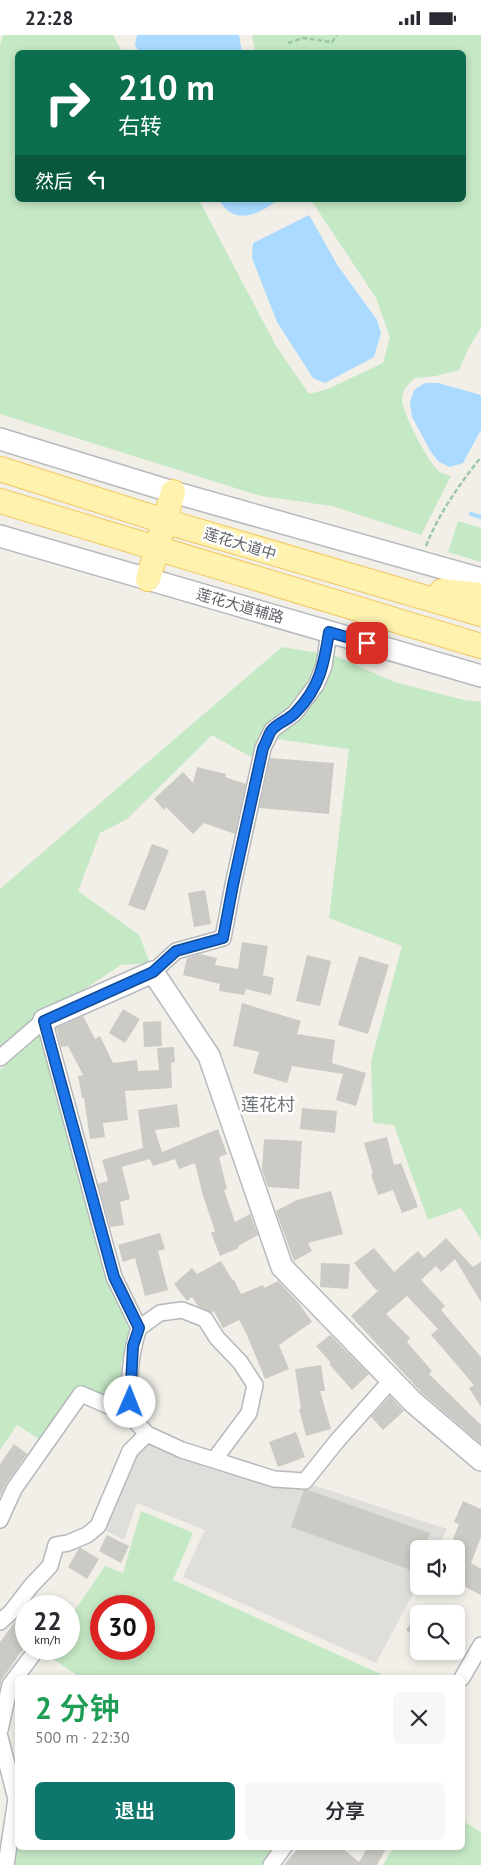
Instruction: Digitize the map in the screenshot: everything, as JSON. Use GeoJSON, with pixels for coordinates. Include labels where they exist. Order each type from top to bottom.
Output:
{"type":"FeatureCollection","features":[{"type":"Feature","properties":{"kind":"main road","name":"莲花大道中"},"geometry":{"type":"LineString","coordinates":[[0,469],[164,521],[481,614]]}},
{"type":"Feature","properties":{"kind":"main road"},"geometry":{"type":"LineString","coordinates":[[148,579],[173,492]]}},
{"type":"Feature","properties":{"kind":"main road","name":"莲花大道中"},"geometry":{"type":"LineString","coordinates":[[0,501],[481,645]]}},
{"type":"Feature","properties":{"kind":"main road"},"geometry":{"type":"LineString","coordinates":[[350,607],[366,580],[481,595]]}},
{"type":"Feature","properties":{"kind":"street"},"geometry":{"type":"LineString","coordinates":[[0,439],[173,492],[481,579]]}},
{"type":"Feature","properties":{"kind":"street","name":"莲花大道辅路"},"geometry":{"type":"LineString","coordinates":[[0,536],[481,676]]}},
{"type":"Feature","properties":{"kind":"street"},"geometry":{"type":"LineString","coordinates":[[0,1058],[44,1021],[153,972],[176,951],[223,938],[263,748],[272,730],[296,713],[316,685],[324,666],[329,632]]}},
{"type":"Feature","properties":{"kind":"street"},"geometry":{"type":"LineString","coordinates":[[153,972],[209,1056],[282,1267],[413,1402],[481,1460]]}},
{"type":"Feature","properties":{"kind":"street"},"geometry":{"type":"LineString","coordinates":[[44,1021],[114,1277],[139,1328]]}},
{"type":"Feature","properties":{"kind":"street"},"geometry":{"type":"LineString","coordinates":[[130,1415],[129,1389],[133,1346],[139,1328],[160,1313],[182,1310],[205,1319],[217,1338],[240,1362],[255,1385],[249,1413],[214,1460]]}},
{"type":"Feature","properties":{"kind":"street"},"geometry":{"type":"LineString","coordinates":[[0,1521],[14,1489],[81,1394],[130,1415],[147,1434],[182,1450],[274,1479],[305,1481],[337,1441],[386,1386]]}},
{"type":"Feature","properties":{"kind":"street"},"geometry":{"type":"LineString","coordinates":[[0,1622],[11,1612],[31,1586],[50,1566],[56,1545],[68,1543],[88,1535],[98,1526],[130,1451],[147,1434]]}},
{"type":"Feature","properties":{"kind":"street"},"geometry":{"type":"LineString","coordinates":[[464,1675],[481,1645]]}},
{"type":"Feature","properties":{"kind":"street"},"geometry":{"type":"LineString","coordinates":[[18,1675],[29,1660]]}},
{"type":"Feature","properties":{"kind":"street"},"geometry":{"type":"LineString","coordinates":[[0,1730],[10,1685],[15,1679]]}},
{"type":"Feature","properties":{"kind":"street"},"geometry":{"type":"LineString","coordinates":[[0,1737],[15,1795]]}},
{"type":"Feature","properties":{"kind":"street"},"geometry":{"type":"LineString","coordinates":[[6,1865],[15,1806]]}},
{"type":"Feature","properties":{"kind":"street"},"geometry":{"type":"LineString","coordinates":[[271,1865],[282,1850]]}},
{"type":"Feature","properties":{"kind":"path"},"geometry":{"type":"LineString","coordinates":[[288,43],[304,38],[332,42],[337,35]]}},
{"type":"Feature","properties":{"kind":"path"},"geometry":{"type":"LineString","coordinates":[[420,562],[432,530],[455,491],[481,457]]}},
{"type":"Feature","properties":{"kind":"shaded area"},"geometry":{"type":"Polygon","coordinates":[[[148,1443],[225,1472],[271,1485],[310,1484],[447,1529],[442,1540],[410,1540],[410,1595],[413,1595],[376,1663],[183,1577],[205,1530],[137,1503],[124,1540],[104,1530],[135,1459],[148,1443]]]}},
{"type":"Feature","properties":{"kind":"green space"},"geometry":{"type":"Polygon","coordinates":[[[3,35],[113,35],[121,50],[15,50],[15,202],[200,202],[276,346],[309,394],[328,389],[383,363],[390,337],[376,298],[312,202],[466,202],[466,50],[255,50],[252,35],[481,35],[481,328],[469,347],[459,370],[436,376],[415,378],[406,387],[402,396],[403,406],[411,426],[430,460],[440,472],[451,476],[421,535],[332,506],[261,496],[0,414],[0,46],[3,35]]]}},
{"type":"Feature","properties":{"kind":"green space"},"geometry":{"type":"Polygon","coordinates":[[[458,521],[481,528],[481,562],[448,552],[458,521]]]}},
{"type":"Feature","properties":{"kind":"green space"},"geometry":{"type":"Polygon","coordinates":[[[282,647],[336,656],[394,682],[464,700],[481,702],[481,1239],[461,1208],[428,1220],[394,1125],[373,1123],[371,1061],[402,946],[329,918],[349,749],[261,737],[251,757],[212,735],[127,819],[100,833],[78,891],[139,935],[150,963],[121,965],[44,1016],[0,1053],[0,889],[282,647]]]}},
{"type":"Feature","properties":{"kind":"green space"},"geometry":{"type":"Polygon","coordinates":[[[43,1032],[104,1275],[133,1329],[121,1364],[121,1403],[80,1387],[39,1439],[17,1425],[0,1450],[0,1070],[43,1032]]]}},
{"type":"Feature","properties":{"kind":"green space"},"geometry":{"type":"Polygon","coordinates":[[[141,1511],[193,1533],[173,1580],[383,1675],[77,1675],[54,1660],[80,1660],[80,1603],[105,1566],[123,1573],[141,1511]]]}},
{"type":"Feature","properties":{"kind":"green space"},"geometry":{"type":"Polygon","coordinates":[[[465,1822],[481,1832],[481,1865],[383,1865],[392,1850],[465,1850],[465,1822]]]}},
{"type":"Feature","properties":{"kind":"green space"},"geometry":{"type":"Polygon","coordinates":[[[15,1842],[15,1850],[271,1850],[262,1865],[11,1865],[15,1842]]]}},
{"type":"Feature","properties":{"kind":"water"},"geometry":{"type":"Polygon","coordinates":[[[137,35],[239,35],[242,50],[138,50],[135,45],[137,35]]]}},
{"type":"Feature","properties":{"kind":"water"},"geometry":{"type":"Polygon","coordinates":[[[220,202],[274,202],[261,211],[242,216],[236,215],[224,207],[220,202]]]}},
{"type":"Feature","properties":{"kind":"water"},"geometry":{"type":"Polygon","coordinates":[[[309,215],[338,266],[377,320],[381,333],[374,357],[325,383],[313,378],[277,322],[252,258],[253,243],[309,215]]]}},
{"type":"Feature","properties":{"kind":"water"},"geometry":{"type":"Polygon","coordinates":[[[425,383],[438,383],[481,395],[481,430],[463,463],[450,467],[439,462],[431,452],[412,417],[410,402],[414,390],[425,383]]]}},
{"type":"Feature","properties":{"kind":"building"},"geometry":{"type":"Polygon","coordinates":[[[270,758],[334,763],[329,814],[259,808],[270,758]]]}},
{"type":"Feature","properties":{"kind":"building"},"geometry":{"type":"Polygon","coordinates":[[[197,767],[226,774],[225,777],[246,784],[235,834],[204,823],[193,834],[166,807],[164,810],[154,799],[183,772],[193,783],[197,767]]]}},
{"type":"Feature","properties":{"kind":"building"},"geometry":{"type":"Polygon","coordinates":[[[152,844],[169,850],[145,911],[128,905],[152,844]]]}},
{"type":"Feature","properties":{"kind":"building"},"geometry":{"type":"Polygon","coordinates":[[[205,890],[211,924],[194,927],[188,893],[205,890]]]}},
{"type":"Feature","properties":{"kind":"building"},"geometry":{"type":"Polygon","coordinates":[[[242,942],[268,946],[263,975],[274,978],[271,995],[246,989],[244,995],[219,991],[220,984],[183,975],[187,958],[200,954],[217,958],[215,965],[238,969],[242,942]]]}},
{"type":"Feature","properties":{"kind":"building"},"geometry":{"type":"Polygon","coordinates":[[[307,955],[331,961],[320,1006],[296,1001],[307,955]]]}},
{"type":"Feature","properties":{"kind":"building"},"geometry":{"type":"Polygon","coordinates":[[[359,956],[389,965],[368,1034],[338,1025],[359,956]]]}},
{"type":"Feature","properties":{"kind":"building"},"geometry":{"type":"Polygon","coordinates":[[[242,1003],[301,1021],[297,1034],[335,1040],[332,1063],[366,1073],[356,1106],[336,1100],[343,1074],[292,1066],[287,1083],[253,1073],[259,1052],[233,1046],[242,1003]]]}},
{"type":"Feature","properties":{"kind":"building"},"geometry":{"type":"Polygon","coordinates":[[[123,1009],[140,1019],[125,1043],[109,1033],[123,1009]]]}},
{"type":"Feature","properties":{"kind":"building"},"geometry":{"type":"Polygon","coordinates":[[[83,1016],[95,1039],[100,1036],[113,1063],[137,1060],[138,1071],[159,1070],[157,1048],[174,1047],[175,1062],[171,1063],[172,1088],[125,1091],[128,1120],[103,1123],[105,1137],[90,1139],[84,1098],[82,1098],[78,1076],[83,1075],[68,1046],[61,1047],[56,1028],[83,1016]]]}},
{"type":"Feature","properties":{"kind":"building"},"geometry":{"type":"Polygon","coordinates":[[[161,1021],[162,1046],[144,1047],[143,1022],[161,1021]]]}},
{"type":"Feature","properties":{"kind":"building"},"geometry":{"type":"Polygon","coordinates":[[[177,1104],[180,1127],[155,1130],[162,1152],[218,1129],[227,1154],[219,1157],[227,1189],[224,1190],[235,1222],[250,1214],[258,1235],[238,1246],[239,1248],[220,1256],[211,1233],[215,1231],[203,1196],[195,1163],[179,1169],[175,1159],[153,1166],[150,1159],[122,1167],[130,1199],[120,1202],[124,1225],[110,1227],[98,1184],[108,1181],[102,1160],[143,1148],[138,1110],[177,1104]]]}},
{"type":"Feature","properties":{"kind":"building"},"geometry":{"type":"Polygon","coordinates":[[[302,1108],[337,1111],[335,1133],[300,1129],[302,1108]]]}},
{"type":"Feature","properties":{"kind":"building"},"geometry":{"type":"Polygon","coordinates":[[[387,1137],[394,1165],[401,1163],[418,1207],[402,1213],[393,1190],[378,1195],[364,1143],[387,1137]]]}},
{"type":"Feature","properties":{"kind":"building"},"geometry":{"type":"Polygon","coordinates":[[[264,1139],[302,1141],[299,1189],[268,1187],[262,1170],[264,1139]]]}},
{"type":"Feature","properties":{"kind":"building"},"geometry":{"type":"Polygon","coordinates":[[[331,1191],[343,1234],[308,1243],[312,1251],[294,1261],[276,1211],[297,1200],[331,1191]]]}},
{"type":"Feature","properties":{"kind":"building"},"geometry":{"type":"Polygon","coordinates":[[[160,1233],[165,1249],[158,1251],[168,1290],[145,1296],[135,1258],[123,1262],[118,1245],[160,1233]]]}},
{"type":"Feature","properties":{"kind":"building"},"geometry":{"type":"Polygon","coordinates":[[[446,1238],[473,1267],[481,1262],[481,1302],[455,1259],[441,1272],[436,1266],[421,1280],[445,1306],[441,1310],[481,1357],[481,1407],[469,1388],[474,1385],[431,1335],[438,1329],[407,1296],[386,1314],[410,1338],[407,1342],[432,1371],[429,1374],[481,1425],[481,1444],[422,1393],[351,1316],[379,1290],[376,1290],[354,1263],[374,1248],[394,1272],[418,1251],[424,1258],[446,1238]]]}},
{"type":"Feature","properties":{"kind":"building"},"geometry":{"type":"Polygon","coordinates":[[[221,1261],[241,1294],[263,1285],[264,1288],[278,1281],[298,1302],[312,1322],[279,1345],[289,1369],[265,1379],[239,1320],[223,1328],[214,1311],[211,1313],[198,1306],[192,1297],[187,1301],[174,1284],[192,1268],[197,1274],[221,1261]]]}},
{"type":"Feature","properties":{"kind":"building"},"geometry":{"type":"Polygon","coordinates":[[[321,1263],[350,1264],[348,1289],[320,1287],[321,1263]]]}},
{"type":"Feature","properties":{"kind":"building"},"geometry":{"type":"Polygon","coordinates":[[[330,1335],[369,1374],[352,1390],[316,1346],[330,1335]]]}},
{"type":"Feature","properties":{"kind":"building"},"geometry":{"type":"Polygon","coordinates":[[[321,1365],[325,1391],[320,1391],[331,1429],[306,1436],[299,1409],[301,1409],[295,1369],[321,1365]]]}},
{"type":"Feature","properties":{"kind":"building"},"geometry":{"type":"Polygon","coordinates":[[[390,1396],[404,1411],[383,1430],[371,1417],[390,1396]]]}},
{"type":"Feature","properties":{"kind":"building"},"geometry":{"type":"Polygon","coordinates":[[[296,1432],[305,1457],[278,1467],[269,1442],[296,1432]]]}},
{"type":"Feature","properties":{"kind":"building"},"geometry":{"type":"Polygon","coordinates":[[[14,1444],[27,1454],[0,1496],[0,1464],[14,1444]]]}},
{"type":"Feature","properties":{"kind":"building"},"geometry":{"type":"Polygon","coordinates":[[[304,1490],[308,1490],[430,1533],[427,1540],[410,1540],[410,1570],[291,1527],[304,1490]]]}},
{"type":"Feature","properties":{"kind":"building"},"geometry":{"type":"Polygon","coordinates":[[[463,1501],[481,1509],[481,1537],[471,1563],[481,1569],[481,1595],[465,1587],[465,1540],[453,1540],[459,1524],[454,1522],[463,1501]]]}},
{"type":"Feature","properties":{"kind":"building"},"geometry":{"type":"Polygon","coordinates":[[[107,1535],[129,1546],[121,1563],[99,1551],[107,1535]]]}},
{"type":"Feature","properties":{"kind":"building"},"geometry":{"type":"Polygon","coordinates":[[[79,1548],[99,1559],[87,1579],[68,1567],[79,1548]]]}},
{"type":"Feature","properties":{"kind":"building"},"geometry":{"type":"Polygon","coordinates":[[[15,1621],[15,1660],[2,1679],[0,1687],[0,1642],[15,1621]]]}},
{"type":"Feature","properties":{"kind":"building"},"geometry":{"type":"Polygon","coordinates":[[[410,1624],[410,1633],[406,1630],[410,1624]]]}},
{"type":"Feature","properties":{"kind":"building"},"geometry":{"type":"Polygon","coordinates":[[[296,1850],[345,1850],[359,1862],[366,1850],[385,1850],[377,1865],[284,1865],[296,1850]]]}},
{"type":"Feature","properties":{"kind":"waterway"},"geometry":{"type":"LineString","coordinates":[[471,514],[481,517]]}},
{"type":"Feature","properties":{"kind":"district","name":"莲花村"},"geometry":{"type":"Point","coordinates":[268,1105]}},
{"type":"Feature","properties":{"kind":"route"},"geometry":{"type":"LineString","coordinates":[[130,1402],[129,1389],[133,1346],[139,1328],[114,1277],[44,1021],[153,972],[176,951],[223,938],[263,748],[272,730],[296,713],[316,685],[324,666],[329,632],[367,643]]}}]}
